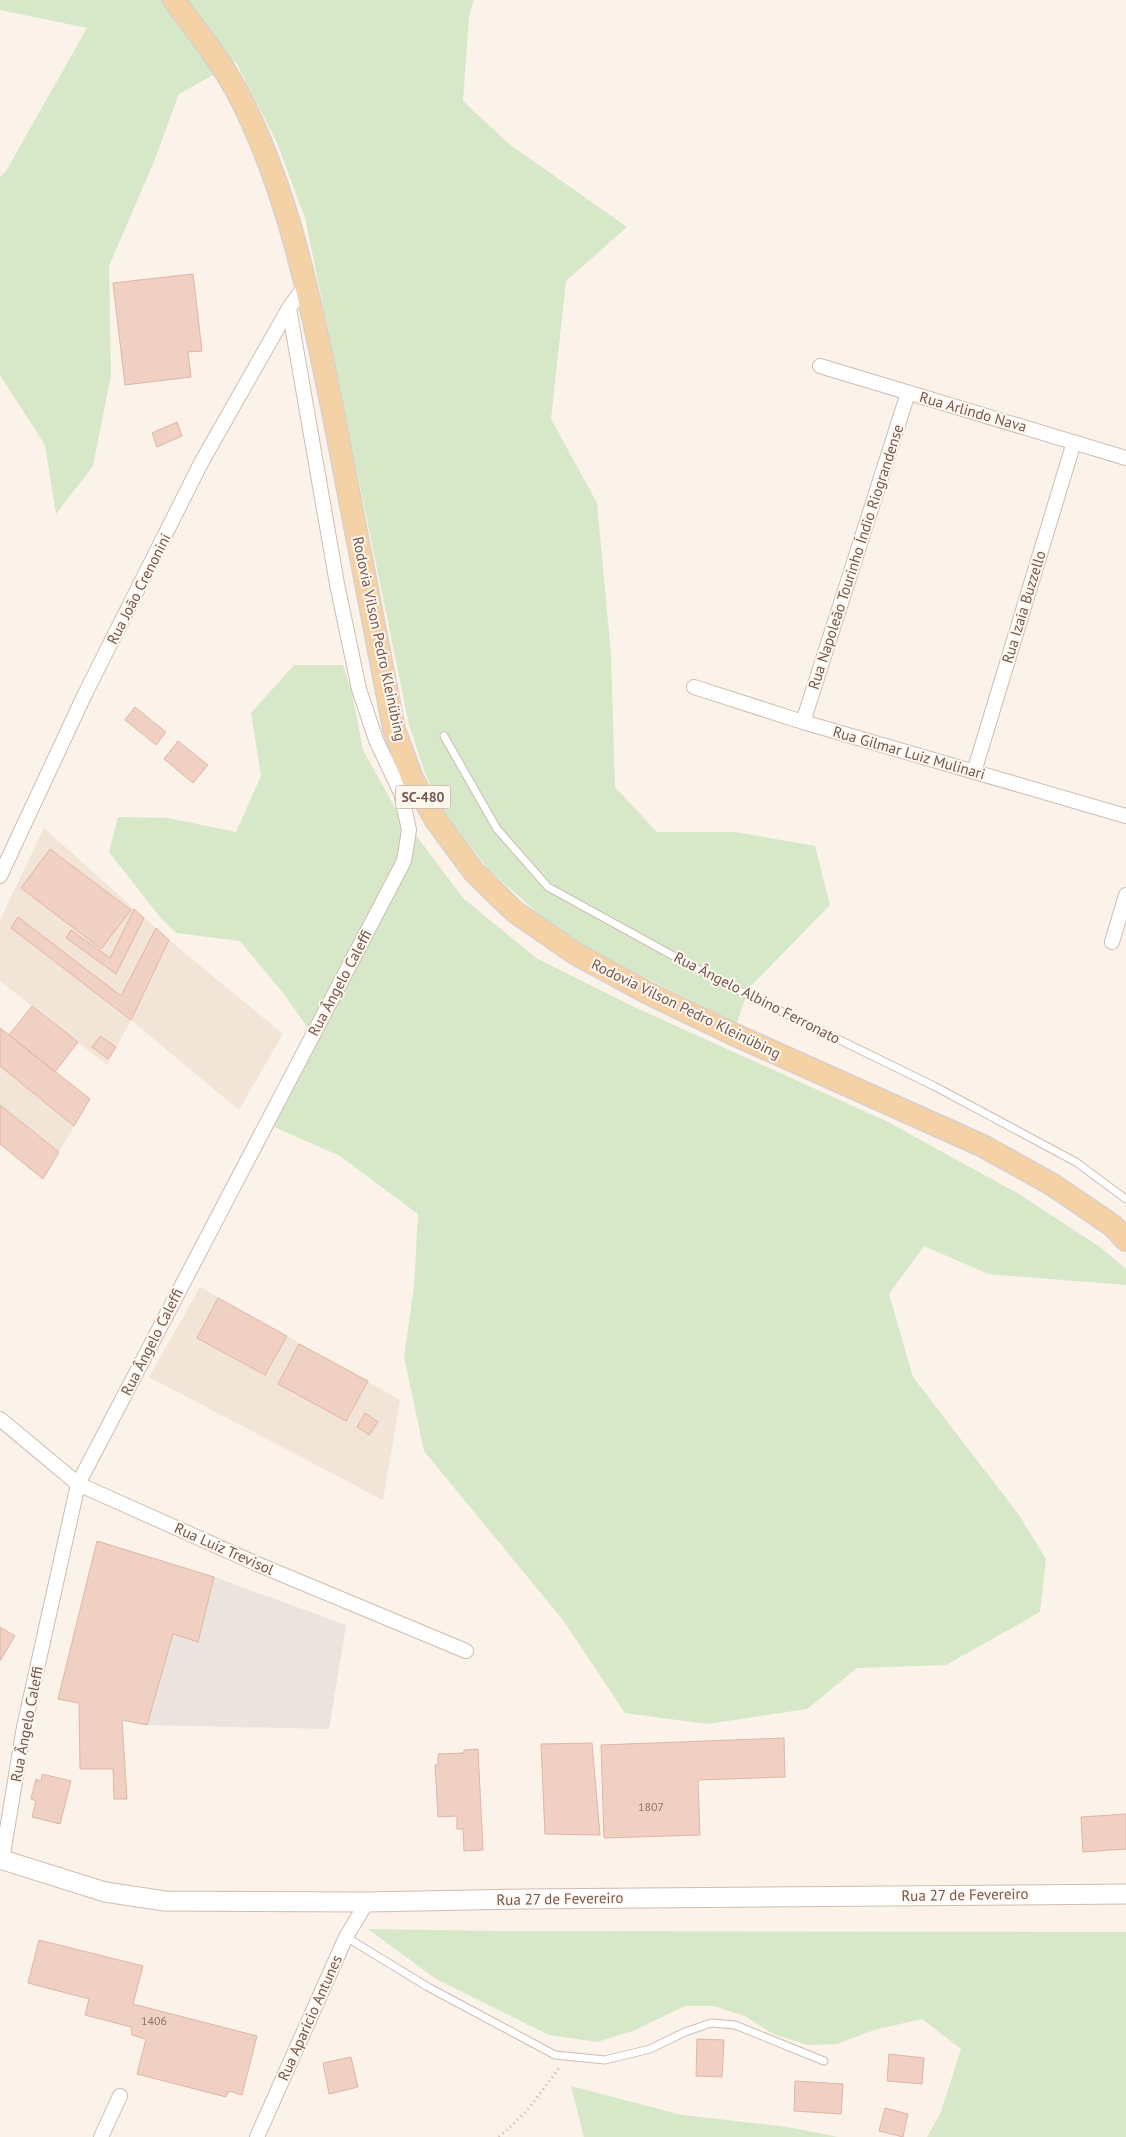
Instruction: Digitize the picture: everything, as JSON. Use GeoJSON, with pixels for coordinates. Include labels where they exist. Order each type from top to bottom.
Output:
{"type":"FeatureCollection","features":[{"type":"Feature","properties":{"kind":"main road","name":"Rodovia Vilson Pedro Kleinübing"},"geometry":{"type":"LineString","coordinates":[[174,0],[223,68],[240,98],[260,139],[290,223],[306,285],[394,729],[412,778],[430,811],[474,872],[514,911],[576,954],[648,993],[731,1033],[983,1146],[1053,1185],[1112,1226],[1126,1240]]}},
{"type":"Feature","properties":{"kind":"main road","name":"Rua 27 de Fevereiro"},"geometry":{"type":"LineString","coordinates":[[1,1859],[105,1892],[165,1902],[367,1902],[1126,1894]]}},
{"type":"Feature","properties":{"kind":"street","name":"Rua João Crenonini"},"geometry":{"type":"LineString","coordinates":[[0,876],[85,694],[202,463],[289,308],[306,285]]}},
{"type":"Feature","properties":{"kind":"street","name":"Rua Ângelo Caleffi"},"geometry":{"type":"LineString","coordinates":[[1,1859],[24,1727],[78,1484],[404,861],[409,830],[400,792],[376,740],[359,689],[337,584],[289,308]]}},
{"type":"Feature","properties":{"kind":"street","name":"Rua Arlindo Nava"},"geometry":{"type":"LineString","coordinates":[[820,366],[1126,458]]}},
{"type":"Feature","properties":{"kind":"street","name":"Rua Napoleão Tourinho Índio Riograndense"},"geometry":{"type":"LineString","coordinates":[[803,722],[908,393]]}},
{"type":"Feature","properties":{"kind":"street","name":"Rua Izaia Buzzello"},"geometry":{"type":"LineString","coordinates":[[974,772],[1074,442]]}},
{"type":"Feature","properties":{"kind":"street","name":"Rua Gilmar Luiz Mulinari"},"geometry":{"type":"LineString","coordinates":[[694,687],[803,722],[1126,816]]}},
{"type":"Feature","properties":{"kind":"street"},"geometry":{"type":"LineString","coordinates":[[1112,942],[1126,895]]}},
{"type":"Feature","properties":{"kind":"street","name":"Rua Luiz Trevisol"},"geometry":{"type":"LineString","coordinates":[[0,1419],[78,1484],[257,1564],[466,1651]]}},
{"type":"Feature","properties":{"kind":"street","name":"Rua Aparício Antunes"},"geometry":{"type":"LineString","coordinates":[[257,2137],[346,1937],[367,1902]]}},
{"type":"Feature","properties":{"kind":"street"},"geometry":{"type":"LineString","coordinates":[[101,2137],[120,2096]]}},
{"type":"Feature","properties":{"kind":"lane","name":"Rua Ângelo Albino Ferronato"},"geometry":{"type":"LineString","coordinates":[[444,736],[497,829],[548,887],[719,981],[934,1086],[1076,1162],[1126,1199]]}},
{"type":"Feature","properties":{"kind":"lane"},"geometry":{"type":"LineString","coordinates":[[346,1937],[428,1987],[555,2055],[605,2060],[650,2049],[685,2032],[711,2023],[734,2025],[824,2061]]}},
{"type":"Feature","properties":{"kind":"path"},"geometry":{"type":"LineString","coordinates":[[499,2137],[526,2112],[568,2057]]}},
{"type":"Feature","properties":{"kind":"shaded area"},"geometry":{"type":"Polygon","coordinates":[[[44,828],[169,940],[283,1034],[239,1110],[131,1020],[107,1065],[0,981],[0,920],[44,828]]]}},
{"type":"Feature","properties":{"kind":"shaded area"},"geometry":{"type":"Polygon","coordinates":[[[0,1028],[90,1099],[43,1179],[0,1144],[0,1028]]]}},
{"type":"Feature","properties":{"kind":"shaded area"},"geometry":{"type":"Polygon","coordinates":[[[200,1287],[400,1400],[383,1500],[149,1377],[200,1287]]]}},
{"type":"Feature","properties":{"kind":"shaded area"},"geometry":{"type":"Polygon","coordinates":[[[214,1577],[346,1625],[329,1729],[147,1725],[173,1634],[198,1641],[214,1577]]]}},
{"type":"Feature","properties":{"kind":"green space"},"geometry":{"type":"Polygon","coordinates":[[[0,0],[474,0],[469,17],[463,101],[509,144],[627,227],[566,281],[551,419],[597,503],[611,654],[615,787],[657,832],[735,832],[815,846],[830,905],[748,989],[737,1023],[586,948],[541,916],[489,870],[442,810],[425,773],[409,725],[305,218],[277,143],[236,62],[179,94],[153,164],[109,266],[111,375],[93,466],[56,514],[45,445],[0,375],[0,177],[6,171],[87,28],[0,10],[0,0]]]}},
{"type":"Feature","properties":{"kind":"green space"},"geometry":{"type":"Polygon","coordinates":[[[294,665],[343,665],[352,693],[363,750],[394,806],[463,898],[536,958],[630,1005],[888,1122],[1019,1194],[1100,1247],[1126,1269],[1126,1285],[988,1274],[924,1246],[889,1294],[913,1377],[1019,1515],[1046,1559],[1040,1612],[946,1665],[857,1668],[807,1709],[707,1724],[625,1713],[563,1620],[424,1451],[404,1357],[414,1287],[418,1214],[340,1156],[274,1127],[318,1042],[283,993],[240,941],[176,933],[160,917],[109,852],[118,817],[168,818],[236,832],[261,776],[251,713],[294,665]]]}},
{"type":"Feature","properties":{"kind":"green space"},"geometry":{"type":"Polygon","coordinates":[[[368,1929],[1126,1932],[1126,2137],[927,2137],[941,2112],[961,2049],[922,2019],[874,2030],[837,2044],[808,2045],[773,2034],[745,2016],[713,2006],[685,2006],[633,2031],[597,2042],[549,2035],[436,1979],[368,1929]]]}},
{"type":"Feature","properties":{"kind":"green space"},"geometry":{"type":"Polygon","coordinates":[[[571,2086],[682,2115],[788,2127],[838,2137],[584,2137],[571,2086]]]}},
{"type":"Feature","properties":{"kind":"building"},"geometry":{"type":"Polygon","coordinates":[[[193,274],[202,351],[188,352],[191,377],[125,385],[113,283],[193,274]]]}},
{"type":"Feature","properties":{"kind":"building"},"geometry":{"type":"Polygon","coordinates":[[[177,422],[182,436],[157,447],[152,433],[177,422]]]}},
{"type":"Feature","properties":{"kind":"building"},"geometry":{"type":"Polygon","coordinates":[[[135,707],[166,732],[156,745],[125,720],[135,707]]]}},
{"type":"Feature","properties":{"kind":"building"},"geometry":{"type":"Polygon","coordinates":[[[178,741],[208,765],[193,783],[164,759],[178,741]]]}},
{"type":"Feature","properties":{"kind":"building"},"geometry":{"type":"Polygon","coordinates":[[[50,849],[131,910],[101,949],[21,888],[50,849]]]}},
{"type":"Feature","properties":{"kind":"building"},"geometry":{"type":"Polygon","coordinates":[[[134,909],[144,918],[116,974],[66,938],[71,930],[110,958],[134,909]]]}},
{"type":"Feature","properties":{"kind":"building"},"geometry":{"type":"Polygon","coordinates":[[[18,917],[121,996],[156,928],[169,940],[131,1020],[11,928],[18,917]]]}},
{"type":"Feature","properties":{"kind":"building"},"geometry":{"type":"Polygon","coordinates":[[[32,1006],[78,1042],[55,1072],[9,1035],[32,1006]]]}},
{"type":"Feature","properties":{"kind":"building"},"geometry":{"type":"Polygon","coordinates":[[[0,1028],[90,1099],[74,1126],[0,1066],[0,1028]]]}},
{"type":"Feature","properties":{"kind":"building"},"geometry":{"type":"Polygon","coordinates":[[[100,1036],[116,1047],[108,1059],[92,1047],[100,1036]]]}},
{"type":"Feature","properties":{"kind":"building"},"geometry":{"type":"Polygon","coordinates":[[[0,1105],[59,1152],[43,1179],[0,1144],[0,1105]]]}},
{"type":"Feature","properties":{"kind":"building"},"geometry":{"type":"Polygon","coordinates":[[[218,1298],[287,1336],[265,1375],[197,1338],[218,1298]]]}},
{"type":"Feature","properties":{"kind":"building"},"geometry":{"type":"Polygon","coordinates":[[[299,1344],[368,1381],[346,1421],[278,1384],[299,1344]]]}},
{"type":"Feature","properties":{"kind":"building"},"geometry":{"type":"Polygon","coordinates":[[[365,1413],[378,1422],[369,1435],[357,1427],[365,1413]]]}},
{"type":"Feature","properties":{"kind":"building"},"geometry":{"type":"Polygon","coordinates":[[[97,1541],[214,1577],[198,1642],[173,1634],[147,1725],[122,1720],[127,1799],[114,1799],[113,1769],[80,1769],[79,1703],[58,1699],[97,1541]]]}},
{"type":"Feature","properties":{"kind":"building"},"geometry":{"type":"Polygon","coordinates":[[[0,1627],[15,1636],[0,1661],[0,1627]]]}},
{"type":"Feature","properties":{"kind":"building"},"geometry":{"type":"Polygon","coordinates":[[[784,1738],[785,1777],[698,1780],[700,1835],[604,1838],[601,1745],[784,1738]]]}},
{"type":"Feature","properties":{"kind":"building"},"geometry":{"type":"Polygon","coordinates":[[[592,1743],[600,1835],[545,1834],[541,1744],[592,1743]]]}},
{"type":"Feature","properties":{"kind":"building"},"geometry":{"type":"Polygon","coordinates":[[[478,1749],[483,1850],[464,1851],[463,1829],[457,1829],[457,1816],[438,1817],[435,1765],[438,1765],[438,1754],[464,1753],[464,1750],[478,1749]]]}},
{"type":"Feature","properties":{"kind":"building"},"geometry":{"type":"Polygon","coordinates":[[[42,1774],[71,1781],[60,1824],[32,1817],[36,1801],[31,1799],[36,1779],[41,1781],[42,1774]]]}},
{"type":"Feature","properties":{"kind":"building"},"geometry":{"type":"Polygon","coordinates":[[[1126,1814],[1126,1849],[1083,1852],[1081,1817],[1126,1814]]]}},
{"type":"Feature","properties":{"kind":"building"},"geometry":{"type":"Polygon","coordinates":[[[39,1940],[143,1966],[133,2004],[257,2036],[242,2095],[229,2091],[226,2097],[137,2074],[146,2039],[132,2035],[131,2027],[85,2015],[89,1999],[28,1983],[39,1940]]]}},
{"type":"Feature","properties":{"kind":"building"},"geometry":{"type":"Polygon","coordinates":[[[697,2039],[724,2040],[722,2077],[696,2076],[697,2039]]]}},
{"type":"Feature","properties":{"kind":"building"},"geometry":{"type":"Polygon","coordinates":[[[889,2054],[924,2058],[922,2084],[887,2081],[889,2054]]]}},
{"type":"Feature","properties":{"kind":"building"},"geometry":{"type":"Polygon","coordinates":[[[351,2057],[358,2087],[329,2094],[323,2063],[351,2057]]]}},
{"type":"Feature","properties":{"kind":"building"},"geometry":{"type":"Polygon","coordinates":[[[795,2081],[843,2084],[841,2114],[794,2111],[795,2081]]]}},
{"type":"Feature","properties":{"kind":"building"},"geometry":{"type":"Polygon","coordinates":[[[885,2108],[908,2114],[903,2137],[879,2131],[885,2108]]]}}]}
